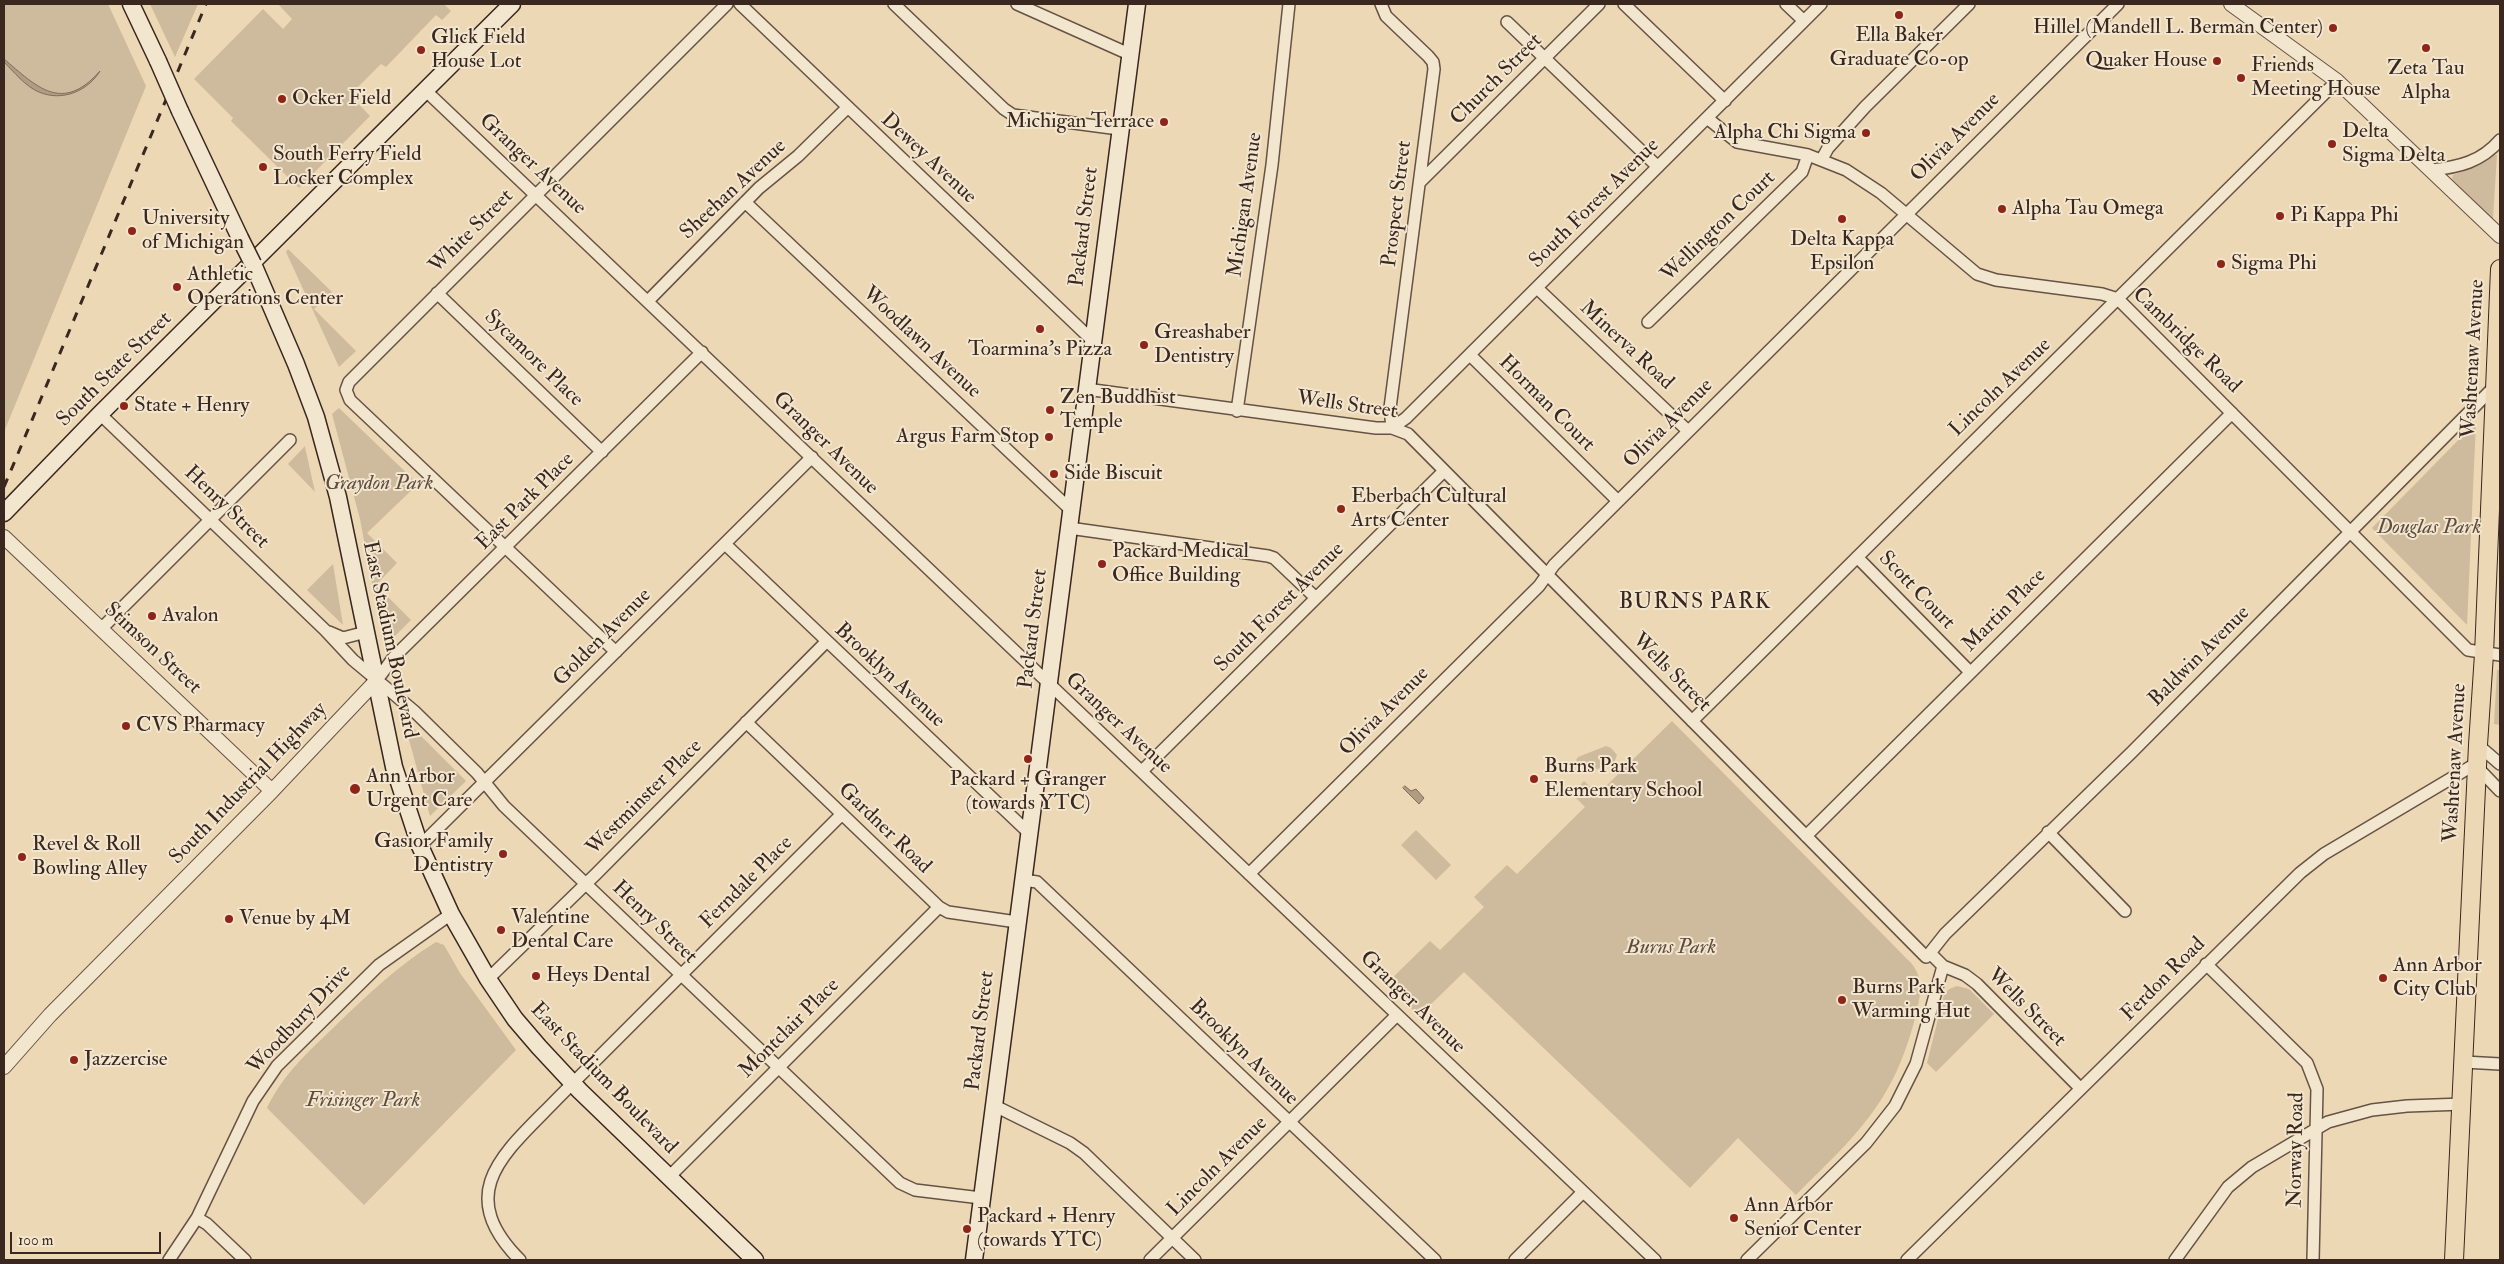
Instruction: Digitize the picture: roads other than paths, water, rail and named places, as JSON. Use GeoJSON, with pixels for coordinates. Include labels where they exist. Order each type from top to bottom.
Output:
{"type":"FeatureCollection","features":[{"type":"Feature","properties":{"kind":"main road","name":"East Stadium Boulevard"},"geometry":{"type":"LineString","coordinates":[[131,4],[264,289],[316,417],[338,497],[378,680],[383,721],[394,767],[420,846],[451,914],[488,979],[515,1019],[572,1084],[755,1260]]}},
{"type":"Feature","properties":{"kind":"main road","name":"South State Street"},"geometry":{"type":"LineString","coordinates":[[4,513],[100,414],[512,4]]}},
{"type":"Feature","properties":{"kind":"main road","name":"Packard Street"},"geometry":{"type":"LineString","coordinates":[[975,1260],[993,1105],[1072,511],[1119,129],[1137,4]]}},
{"type":"Feature","properties":{"kind":"main road","name":"Washtenaw Avenue"},"geometry":{"type":"LineString","coordinates":[[2454,1260],[2463,1104],[2478,745],[2492,654],[2496,466],[2494,386],[2500,269]]}},
{"type":"Feature","properties":{"kind":"street","name":"White Street"},"geometry":{"type":"LineString","coordinates":[[506,547],[350,400],[346,390],[349,382],[727,4]]}},
{"type":"Feature","properties":{"kind":"street","name":"Dewey Avenue"},"geometry":{"type":"LineString","coordinates":[[740,4],[1092,340]]}},
{"type":"Feature","properties":{"kind":"street"},"geometry":{"type":"LineString","coordinates":[[894,4],[1004,109],[1013,115],[1119,129]]}},
{"type":"Feature","properties":{"kind":"street"},"geometry":{"type":"LineString","coordinates":[[1017,4],[1129,54]]}},
{"type":"Feature","properties":{"kind":"street","name":"Michigan Avenue"},"geometry":{"type":"LineString","coordinates":[[1237,411],[1272,164],[1289,4]]}},
{"type":"Feature","properties":{"kind":"street","name":"Prospect Street"},"geometry":{"type":"LineString","coordinates":[[1381,4],[1386,16],[1433,62],[1433,78],[1390,408],[1392,428]]}},
{"type":"Feature","properties":{"kind":"street","name":"Church Street"},"geometry":{"type":"LineString","coordinates":[[1420,182],[1545,60],[1599,4]]}},
{"type":"Feature","properties":{"kind":"street"},"geometry":{"type":"LineString","coordinates":[[1624,4],[1725,100]]}},
{"type":"Feature","properties":{"kind":"street"},"geometry":{"type":"LineString","coordinates":[[1786,4],[1804,21]]}},
{"type":"Feature","properties":{"kind":"street","name":"South Forest Avenue"},"geometry":{"type":"LineString","coordinates":[[1392,428],[1406,418],[1470,355],[1822,4]]}},
{"type":"Feature","properties":{"kind":"street"},"geometry":{"type":"LineString","coordinates":[[1822,159],[1828,148],[1866,107],[1970,4]]}},
{"type":"Feature","properties":{"kind":"street","name":"Olivia Avenue"},"geometry":{"type":"LineString","coordinates":[[1249,874],[1539,586],[1554,565],[2118,4]]}},
{"type":"Feature","properties":{"kind":"street"},"geometry":{"type":"LineString","coordinates":[[2231,4],[2337,81],[2500,236]]}},
{"type":"Feature","properties":{"kind":"street"},"geometry":{"type":"LineString","coordinates":[[1507,22],[1658,167]]}},
{"type":"Feature","properties":{"kind":"street","name":"Lincoln Avenue"},"geometry":{"type":"LineString","coordinates":[[1692,721],[2337,81]]}},
{"type":"Feature","properties":{"kind":"street","name":"Granger Avenue"},"geometry":{"type":"LineString","coordinates":[[425,90],[812,457],[1048,685],[1142,771],[1655,1260]]}},
{"type":"Feature","properties":{"kind":"street","name":"Sheehan Avenue"},"geometry":{"type":"LineString","coordinates":[[648,301],[759,188],[798,156],[847,108]]}},
{"type":"Feature","properties":{"kind":"street","name":"Cambridge Road"},"geometry":{"type":"LineString","coordinates":[[1707,118],[1737,142],[1822,159],[1867,182],[1977,274],[1996,280],[2102,294],[2118,300],[2352,531],[2468,650],[2492,654]]}},
{"type":"Feature","properties":{"kind":"street"},"geometry":{"type":"LineString","coordinates":[[2431,170],[2456,167],[2473,162],[2484,155],[2500,140]]}},
{"type":"Feature","properties":{"kind":"street","name":"Wellington Court"},"geometry":{"type":"LineString","coordinates":[[1648,322],[1802,172],[1808,155]]}},
{"type":"Feature","properties":{"kind":"street","name":"Woodlawn Avenue"},"geometry":{"type":"LineString","coordinates":[[745,202],[1072,511]]}},
{"type":"Feature","properties":{"kind":"street","name":"Minerva Road"},"geometry":{"type":"LineString","coordinates":[[1537,288],[1688,431]]}},
{"type":"Feature","properties":{"kind":"street","name":"Sycamore Place"},"geometry":{"type":"LineString","coordinates":[[437,293],[602,452]]}},
{"type":"Feature","properties":{"kind":"street","name":"East Park Place"},"geometry":{"type":"LineString","coordinates":[[378,680],[394,657],[702,352]]}},
{"type":"Feature","properties":{"kind":"street","name":"Horman Court"},"geometry":{"type":"LineString","coordinates":[[1470,355],[1618,501]]}},
{"type":"Feature","properties":{"kind":"street","name":"Baldwin Avenue"},"geometry":{"type":"LineString","coordinates":[[1930,953],[1945,934],[2132,752],[2494,386]]}},
{"type":"Feature","properties":{"kind":"street","name":"Wells Street"},"geometry":{"type":"LineString","coordinates":[[1086,389],[1237,411],[1376,428],[1392,428],[1408,434],[1548,573],[1926,957],[1930,953],[1943,966],[1965,975],[1977,984],[2080,1088]]}},
{"type":"Feature","properties":{"kind":"street","name":"Martin Place"},"geometry":{"type":"LineString","coordinates":[[1806,836],[2232,412]]}},
{"type":"Feature","properties":{"kind":"street","name":"Henry Street"},"geometry":{"type":"LineString","coordinates":[[100,414],[212,520],[325,630],[353,660],[414,711],[504,806],[907,1188],[982,1198]]}},
{"type":"Feature","properties":{"kind":"street"},"geometry":{"type":"LineString","coordinates":[[101,629],[290,440]]}},
{"type":"Feature","properties":{"kind":"street","name":"Golden Avenue"},"geometry":{"type":"LineString","coordinates":[[420,846],[812,457]]}},
{"type":"Feature","properties":{"kind":"street","name":"South Forest Avenue"},"geometry":{"type":"LineString","coordinates":[[1142,771],[1444,471]]}},
{"type":"Feature","properties":{"kind":"street"},"geometry":{"type":"LineString","coordinates":[[1069,528],[1268,556],[1274,558],[1316,598]]}},
{"type":"Feature","properties":{"kind":"street","name":"Stimson Street"},"geometry":{"type":"LineString","coordinates":[[4,537],[272,791]]}},
{"type":"Feature","properties":{"kind":"street","name":"Brooklyn Avenue"},"geometry":{"type":"LineString","coordinates":[[725,544],[1029,833]]}},
{"type":"Feature","properties":{"kind":"street"},"geometry":{"type":"LineString","coordinates":[[506,547],[616,652]]}},
{"type":"Feature","properties":{"kind":"street","name":"Scott Court"},"geometry":{"type":"LineString","coordinates":[[1857,556],[1970,672]]}},
{"type":"Feature","properties":{"kind":"street","name":"Henry Street"},"geometry":{"type":"LineString","coordinates":[[325,630],[343,638],[366,632]]}},
{"type":"Feature","properties":{"kind":"street","name":"Westminster Place"},"geometry":{"type":"LineString","coordinates":[[488,979],[826,642]]}},
{"type":"Feature","properties":{"kind":"street","name":"South Industrial Highway"},"geometry":{"type":"LineString","coordinates":[[4,1067],[50,1015],[272,791],[378,680]]}},
{"type":"Feature","properties":{"kind":"street","name":"Gardner Road"},"geometry":{"type":"LineString","coordinates":[[746,722],[939,907],[948,912],[1017,922]]}},
{"type":"Feature","properties":{"kind":"street"},"geometry":{"type":"LineString","coordinates":[[2478,745],[2500,764]]}},
{"type":"Feature","properties":{"kind":"street"},"geometry":{"type":"LineString","coordinates":[[2477,765],[2500,791]]}},
{"type":"Feature","properties":{"kind":"street","name":"Ferdon Road"},"geometry":{"type":"LineString","coordinates":[[1907,1260],[2269,902],[2317,859],[2477,765]]}},
{"type":"Feature","properties":{"kind":"street","name":"Ferndale Place"},"geometry":{"type":"LineString","coordinates":[[520,1260],[504,1244],[493,1225],[487,1206],[495,1168],[505,1154],[572,1084],[842,814]]}},
{"type":"Feature","properties":{"kind":"street"},"geometry":{"type":"LineString","coordinates":[[2048,832],[2126,911]]}},
{"type":"Feature","properties":{"kind":"street","name":"Brooklyn Avenue"},"geometry":{"type":"LineString","coordinates":[[1023,880],[1037,882],[1435,1260]]}},
{"type":"Feature","properties":{"kind":"street","name":"Montclair Place"},"geometry":{"type":"LineString","coordinates":[[668,1178],[939,907]]}},
{"type":"Feature","properties":{"kind":"street","name":"Woodbury Drive"},"geometry":{"type":"LineString","coordinates":[[169,1260],[197,1218],[253,1101],[277,1066],[378,965],[451,914]]}},
{"type":"Feature","properties":{"kind":"street","name":"Norway Road"},"geometry":{"type":"LineString","coordinates":[[2206,964],[2307,1063],[2317,1089],[2313,1260]]}},
{"type":"Feature","properties":{"kind":"street"},"geometry":{"type":"LineString","coordinates":[[1747,1260],[1866,1143],[1895,1106],[1916,1064],[1943,966]]}},
{"type":"Feature","properties":{"kind":"street","name":"Lincoln Avenue"},"geometry":{"type":"LineString","coordinates":[[1150,1260],[1397,1015]]}},
{"type":"Feature","properties":{"kind":"street"},"geometry":{"type":"LineString","coordinates":[[2464,1062],[2500,1064]]}},
{"type":"Feature","properties":{"kind":"street"},"geometry":{"type":"LineString","coordinates":[[2175,1260],[2228,1187],[2252,1166],[2328,1122],[2372,1110],[2407,1106],[2463,1104]]}},
{"type":"Feature","properties":{"kind":"street"},"geometry":{"type":"LineString","coordinates":[[993,1105],[1070,1143],[1084,1153],[1195,1260]]}},
{"type":"Feature","properties":{"kind":"street"},"geometry":{"type":"LineString","coordinates":[[1515,1260],[1583,1192]]}},
{"type":"Feature","properties":{"kind":"street"},"geometry":{"type":"LineString","coordinates":[[197,1218],[207,1224],[245,1260]]}},
{"type":"Feature","properties":{"kind":"railway"},"geometry":{"type":"LineString","coordinates":[[4,487],[206,4]]}},
{"type":"Feature","properties":{"kind":"place","name":"Ella Baker Graduate Co-op"},"geometry":{"type":"Point","coordinates":[1899,15]}},
{"type":"Feature","properties":{"kind":"place","name":"Hillel (Mandell L. Berman Center)"},"geometry":{"type":"Point","coordinates":[2333,28]}},
{"type":"Feature","properties":{"kind":"place","name":"Zeta Tau Alpha"},"geometry":{"type":"Point","coordinates":[2426,48]}},
{"type":"Feature","properties":{"kind":"place","name":"Glick Field House Lot"},"geometry":{"type":"Point","coordinates":[421,50]}},
{"type":"Feature","properties":{"kind":"place","name":"Quaker House"},"geometry":{"type":"Point","coordinates":[2217,61]}},
{"type":"Feature","properties":{"kind":"place","name":"Friends Meeting House"},"geometry":{"type":"Point","coordinates":[2241,78]}},
{"type":"Feature","properties":{"kind":"place","name":"Ocker Field"},"geometry":{"type":"Point","coordinates":[282,99]}},
{"type":"Feature","properties":{"kind":"place","name":"Michigan Terrace"},"geometry":{"type":"Point","coordinates":[1164,122]}},
{"type":"Feature","properties":{"kind":"place","name":"Alpha Chi Sigma"},"geometry":{"type":"Point","coordinates":[1866,133]}},
{"type":"Feature","properties":{"kind":"place","name":"Delta Sigma Delta"},"geometry":{"type":"Point","coordinates":[2332,144]}},
{"type":"Feature","properties":{"kind":"place","name":"South Ferry Field Locker Complex"},"geometry":{"type":"Point","coordinates":[263,167]}},
{"type":"Feature","properties":{"kind":"place","name":"Alpha Tau Omega"},"geometry":{"type":"Point","coordinates":[2002,209]}},
{"type":"Feature","properties":{"kind":"place","name":"Pi Kappa Phi"},"geometry":{"type":"Point","coordinates":[2280,216]}},
{"type":"Feature","properties":{"kind":"place","name":"Delta Kappa Epsilon"},"geometry":{"type":"Point","coordinates":[1842,219]}},
{"type":"Feature","properties":{"kind":"place","name":"University of Michigan"},"geometry":{"type":"Point","coordinates":[132,231]}},
{"type":"Feature","properties":{"kind":"place","name":"Sigma Phi"},"geometry":{"type":"Point","coordinates":[2221,264]}},
{"type":"Feature","properties":{"kind":"place","name":"Athletic Operations Center"},"geometry":{"type":"Point","coordinates":[177,287]}},
{"type":"Feature","properties":{"kind":"place","name":"Toarmina's Pizza"},"geometry":{"type":"Point","coordinates":[1040,329]}},
{"type":"Feature","properties":{"kind":"place","name":"Greashaber Dentistry"},"geometry":{"type":"Point","coordinates":[1144,345]}},
{"type":"Feature","properties":{"kind":"place","name":"State + Henry"},"geometry":{"type":"Point","coordinates":[124,406]}},
{"type":"Feature","properties":{"kind":"place","name":"Zen Buddhist Temple"},"geometry":{"type":"Point","coordinates":[1050,410]}},
{"type":"Feature","properties":{"kind":"place","name":"Argus Farm Stop"},"geometry":{"type":"Point","coordinates":[1049,437]}},
{"type":"Feature","properties":{"kind":"place","name":"Side Biscuit"},"geometry":{"type":"Point","coordinates":[1054,474]}},
{"type":"Feature","properties":{"kind":"place","name":"Eberbach Cultural Arts Center"},"geometry":{"type":"Point","coordinates":[1341,509]}},
{"type":"Feature","properties":{"kind":"place","name":"Packard Medical Office Building"},"geometry":{"type":"Point","coordinates":[1102,564]}},
{"type":"Feature","properties":{"kind":"place","name":"Avalon"},"geometry":{"type":"Point","coordinates":[152,616]}},
{"type":"Feature","properties":{"kind":"place","name":"CVS Pharmacy"},"geometry":{"type":"Point","coordinates":[126,726]}},
{"type":"Feature","properties":{"kind":"place","name":"Packard + Granger (towards YTC)"},"geometry":{"type":"Point","coordinates":[1028,759]}},
{"type":"Feature","properties":{"kind":"place","name":"Burns Park Elementary School"},"geometry":{"type":"Point","coordinates":[1534,779]}},
{"type":"Feature","properties":{"kind":"place","name":"Ann Arbor Urgent Care"},"geometry":{"type":"Point","coordinates":[355,789]}},
{"type":"Feature","properties":{"kind":"place","name":"Gasior Family Dentistry"},"geometry":{"type":"Point","coordinates":[503,854]}},
{"type":"Feature","properties":{"kind":"place","name":"Revel & Roll Bowling Alley"},"geometry":{"type":"Point","coordinates":[22,857]}},
{"type":"Feature","properties":{"kind":"place","name":"Venue by 4M"},"geometry":{"type":"Point","coordinates":[229,919]}},
{"type":"Feature","properties":{"kind":"place","name":"Valentine Dental Care"},"geometry":{"type":"Point","coordinates":[501,930]}},
{"type":"Feature","properties":{"kind":"place","name":"Heys Dental"},"geometry":{"type":"Point","coordinates":[536,976]}},
{"type":"Feature","properties":{"kind":"place","name":"Ann Arbor City Club"},"geometry":{"type":"Point","coordinates":[2383,978]}},
{"type":"Feature","properties":{"kind":"place","name":"Burns Park Warming Hut"},"geometry":{"type":"Point","coordinates":[1842,1000]}},
{"type":"Feature","properties":{"kind":"place","name":"Jazzercise"},"geometry":{"type":"Point","coordinates":[74,1060]}},
{"type":"Feature","properties":{"kind":"place","name":"Ann Arbor Senior Center"},"geometry":{"type":"Point","coordinates":[1734,1218]}},
{"type":"Feature","properties":{"kind":"place","name":"Packard + Henry (towards YTC)"},"geometry":{"type":"Point","coordinates":[967,1229]}},
{"type":"Feature","properties":{"kind":"district","name":"BURNS PARK"},"geometry":{"type":"Point","coordinates":[1695,603]}},
{"type":"Feature","properties":{"kind":"park label","name":"Graydon Park"},"geometry":{"type":"Point","coordinates":[379,484]}},
{"type":"Feature","properties":{"kind":"park label","name":"Douglas Park"},"geometry":{"type":"Point","coordinates":[2429,528]}},
{"type":"Feature","properties":{"kind":"park label","name":"Burns Park"},"geometry":{"type":"Point","coordinates":[1671,948]}},
{"type":"Feature","properties":{"kind":"park label","name":"Frisinger Park"},"geometry":{"type":"Point","coordinates":[363,1101]}}]}
